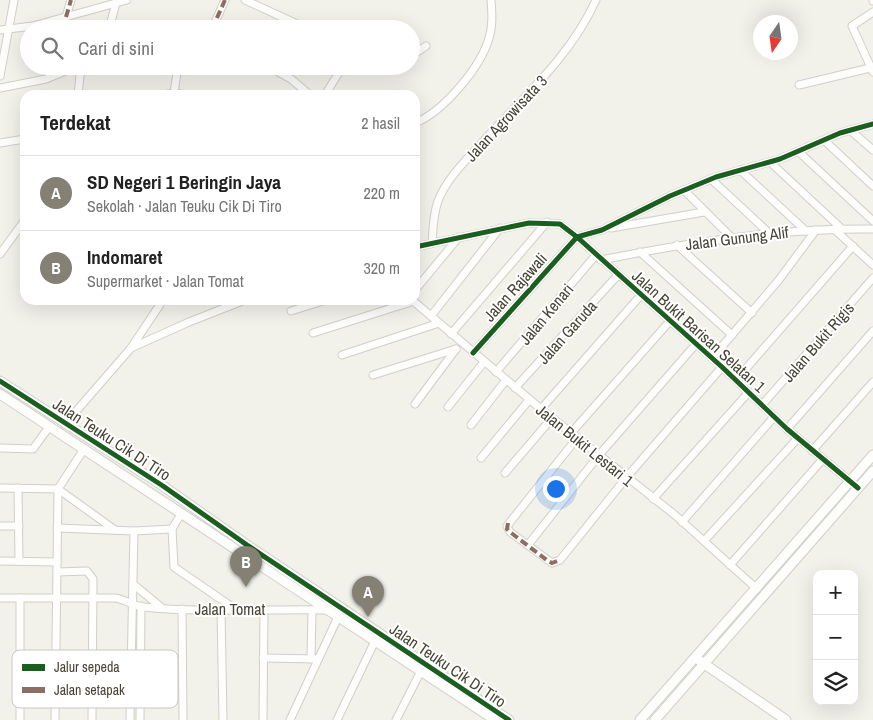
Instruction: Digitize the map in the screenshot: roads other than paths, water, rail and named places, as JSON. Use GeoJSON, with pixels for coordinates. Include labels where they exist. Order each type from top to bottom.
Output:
{"type":"FeatureCollection","features":[{"type":"Feature","properties":{"kind":"street"},"geometry":{"type":"LineString","coordinates":[[0,76],[14,0]]}},
{"type":"Feature","properties":{"kind":"street"},"geometry":{"type":"LineString","coordinates":[[66,17],[71,0]]}},
{"type":"Feature","properties":{"kind":"street"},"geometry":{"type":"LineString","coordinates":[[53,20],[127,0]]}},
{"type":"Feature","properties":{"kind":"street"},"geometry":{"type":"LineString","coordinates":[[216,20],[225,0]]}},
{"type":"Feature","properties":{"kind":"street"},"geometry":{"type":"LineString","coordinates":[[245,0],[288,20]]}},
{"type":"Feature","properties":{"kind":"street"},"geometry":{"type":"LineString","coordinates":[[420,121],[441,106],[483,54],[490,36],[491,0]]}},
{"type":"Feature","properties":{"kind":"street","name":"Jalan Agrowisata 3"},"geometry":{"type":"LineString","coordinates":[[432,243],[434,212],[447,185],[498,125],[539,84],[558,61],[596,0]]}},
{"type":"Feature","properties":{"kind":"street"},"geometry":{"type":"LineString","coordinates":[[111,20],[116,3]]}},
{"type":"Feature","properties":{"kind":"street"},"geometry":{"type":"LineString","coordinates":[[798,85],[872,70],[852,26],[873,12]]}},
{"type":"Feature","properties":{"kind":"street"},"geometry":{"type":"LineString","coordinates":[[0,30],[20,27]]}},
{"type":"Feature","properties":{"kind":"street"},"geometry":{"type":"LineString","coordinates":[[420,50],[426,46]]}},
{"type":"Feature","properties":{"kind":"street"},"geometry":{"type":"LineString","coordinates":[[0,88],[38,81],[54,75]]}},
{"type":"Feature","properties":{"kind":"street"},"geometry":{"type":"LineString","coordinates":[[78,90],[79,75]]}},
{"type":"Feature","properties":{"kind":"street"},"geometry":{"type":"LineString","coordinates":[[174,90],[177,75]]}},
{"type":"Feature","properties":{"kind":"street"},"geometry":{"type":"LineString","coordinates":[[284,75],[304,90]]}},
{"type":"Feature","properties":{"kind":"street"},"geometry":{"type":"LineString","coordinates":[[328,90],[337,75]]}},
{"type":"Feature","properties":{"kind":"street"},"geometry":{"type":"LineString","coordinates":[[602,230],[711,179],[800,153],[850,130],[873,124]]}},
{"type":"Feature","properties":{"kind":"street"},"geometry":{"type":"LineString","coordinates":[[850,130],[873,150]]}},
{"type":"Feature","properties":{"kind":"street"},"geometry":{"type":"LineString","coordinates":[[0,143],[20,140]]}},
{"type":"Feature","properties":{"kind":"street"},"geometry":{"type":"LineString","coordinates":[[825,141],[873,186]]}},
{"type":"Feature","properties":{"kind":"street"},"geometry":{"type":"LineString","coordinates":[[800,153],[873,221]]}},
{"type":"Feature","properties":{"kind":"street"},"geometry":{"type":"LineString","coordinates":[[770,162],[872,263]]}},
{"type":"Feature","properties":{"kind":"street"},"geometry":{"type":"LineString","coordinates":[[740,170],[806,230]]}},
{"type":"Feature","properties":{"kind":"street"},"geometry":{"type":"LineString","coordinates":[[711,179],[769,233]]}},
{"type":"Feature","properties":{"kind":"street"},"geometry":{"type":"LineString","coordinates":[[684,190],[731,237]]}},
{"type":"Feature","properties":{"kind":"street"},"geometry":{"type":"LineString","coordinates":[[576,237],[602,230],[704,212]]}},
{"type":"Feature","properties":{"kind":"street"},"geometry":{"type":"LineString","coordinates":[[420,246],[500,228],[548,222]]}},
{"type":"Feature","properties":{"kind":"street"},"geometry":{"type":"LineString","coordinates":[[451,334],[548,222]]}},
{"type":"Feature","properties":{"kind":"street","name":"Jalan Bukit Barisan Selatan 1"},"geometry":{"type":"LineString","coordinates":[[548,222],[560,224],[576,237],[722,367],[787,429],[854,485]]}},
{"type":"Feature","properties":{"kind":"street"},"geometry":{"type":"LineString","coordinates":[[0,254],[20,227]]}},
{"type":"Feature","properties":{"kind":"street"},"geometry":{"type":"LineString","coordinates":[[431,316],[500,228]]}},
{"type":"Feature","properties":{"kind":"street","name":"Jalan Gunung Alif"},"geometry":{"type":"LineString","coordinates":[[598,258],[731,237],[806,230],[873,229]]}},
{"type":"Feature","properties":{"kind":"street"},"geometry":{"type":"LineString","coordinates":[[712,358],[752,313],[816,230]]}},
{"type":"Feature","properties":{"kind":"street"},"geometry":{"type":"LineString","coordinates":[[420,284],[459,236]]}},
{"type":"Feature","properties":{"kind":"street","name":"Jalan Rajawali"},"geometry":{"type":"LineString","coordinates":[[473,353],[576,237]]}},
{"type":"Feature","properties":{"kind":"street"},"geometry":{"type":"LineString","coordinates":[[677,246],[752,313]]}},
{"type":"Feature","properties":{"kind":"street"},"geometry":{"type":"LineString","coordinates":[[736,380],[853,246]]}},
{"type":"Feature","properties":{"kind":"street"},"geometry":{"type":"LineString","coordinates":[[640,252],[732,335]]}},
{"type":"Feature","properties":{"kind":"street","name":"Jalan Kenari"},"geometry":{"type":"LineString","coordinates":[[496,372],[598,258]]}},
{"type":"Feature","properties":{"kind":"street","name":"Jalan Garuda"},"geometry":{"type":"LineString","coordinates":[[515,388],[618,275]]}},
{"type":"Feature","properties":{"kind":"street","name":"Jalan Bukit Rigis"},"geometry":{"type":"LineString","coordinates":[[762,405],[873,278]]}},
{"type":"Feature","properties":{"kind":"street"},"geometry":{"type":"LineString","coordinates":[[541,409],[641,295]]}},
{"type":"Feature","properties":{"kind":"street"},"geometry":{"type":"LineString","coordinates":[[65,424],[131,348],[160,305]]}},
{"type":"Feature","properties":{"kind":"street"},"geometry":{"type":"LineString","coordinates":[[131,348],[232,305]]}},
{"type":"Feature","properties":{"kind":"street"},"geometry":{"type":"LineString","coordinates":[[291,311],[310,305]]}},
{"type":"Feature","properties":{"kind":"street"},"geometry":{"type":"LineString","coordinates":[[313,333],[400,305]]}},
{"type":"Feature","properties":{"kind":"street","name":"Jalan Bukit Lestari 1"},"geometry":{"type":"LineString","coordinates":[[418,305],[451,334],[460,346],[473,353],[682,522],[758,589]]}},
{"type":"Feature","properties":{"kind":"street"},"geometry":{"type":"LineString","coordinates":[[571,433],[670,321]]}},
{"type":"Feature","properties":{"kind":"street"},"geometry":{"type":"LineString","coordinates":[[342,355],[439,323]]}},
{"type":"Feature","properties":{"kind":"street"},"geometry":{"type":"LineString","coordinates":[[787,429],[873,331]]}},
{"type":"Feature","properties":{"kind":"street"},"geometry":{"type":"LineString","coordinates":[[528,545],[599,455],[696,344]]}},
{"type":"Feature","properties":{"kind":"street"},"geometry":{"type":"LineString","coordinates":[[373,374],[460,346]]}},
{"type":"Feature","properties":{"kind":"street"},"geometry":{"type":"LineString","coordinates":[[415,404],[460,346]]}},
{"type":"Feature","properties":{"kind":"street"},"geometry":{"type":"LineString","coordinates":[[448,407],[484,362]]}},
{"type":"Feature","properties":{"kind":"street"},"geometry":{"type":"LineString","coordinates":[[577,438],[508,523],[507,529],[548,561],[552,562],[560,560],[626,478],[722,367]]}},
{"type":"Feature","properties":{"kind":"street"},"geometry":{"type":"LineString","coordinates":[[470,425],[506,380]]}},
{"type":"Feature","properties":{"kind":"street"},"geometry":{"type":"LineString","coordinates":[[0,393],[4,388],[1,381]]}},
{"type":"Feature","properties":{"kind":"street","name":"Jalan Teuku Cik Di Tiro"},"geometry":{"type":"LineString","coordinates":[[1,381],[163,486],[214,523],[317,591],[495,720]]}},
{"type":"Feature","properties":{"kind":"street"},"geometry":{"type":"LineString","coordinates":[[812,451],[873,382]]}},
{"type":"Feature","properties":{"kind":"street"},"geometry":{"type":"LineString","coordinates":[[653,499],[749,392]]}},
{"type":"Feature","properties":{"kind":"street","name":"Jalan Teuku Cik Di Tiro"},"geometry":{"type":"LineString","coordinates":[[0,393],[180,516],[375,641],[509,720]]}},
{"type":"Feature","properties":{"kind":"street"},"geometry":{"type":"LineString","coordinates":[[18,406],[16,398],[24,397]]}},
{"type":"Feature","properties":{"kind":"street"},"geometry":{"type":"LineString","coordinates":[[481,458],[529,400]]}},
{"type":"Feature","properties":{"kind":"street"},"geometry":{"type":"LineString","coordinates":[[682,522],[774,417]]}},
{"type":"Feature","properties":{"kind":"street"},"geometry":{"type":"LineString","coordinates":[[505,473],[552,418]]}},
{"type":"Feature","properties":{"kind":"street"},"geometry":{"type":"LineString","coordinates":[[0,448],[33,449],[49,427]]}},
{"type":"Feature","properties":{"kind":"street"},"geometry":{"type":"LineString","coordinates":[[704,541],[798,438]]}},
{"type":"Feature","properties":{"kind":"street"},"geometry":{"type":"LineString","coordinates":[[56,650],[58,489],[83,451]]}},
{"type":"Feature","properties":{"kind":"street"},"geometry":{"type":"LineString","coordinates":[[640,720],[699,661],[854,485],[873,455]]}},
{"type":"Feature","properties":{"kind":"street"},"geometry":{"type":"LineString","coordinates":[[730,565],[822,460]]}},
{"type":"Feature","properties":{"kind":"street"},"geometry":{"type":"LineString","coordinates":[[655,720],[699,661],[758,589],[854,485],[873,470]]}},
{"type":"Feature","properties":{"kind":"street"},"geometry":{"type":"LineString","coordinates":[[0,488],[58,489],[115,530]]}},
{"type":"Feature","properties":{"kind":"street"},"geometry":{"type":"LineString","coordinates":[[18,488],[18,561]]}},
{"type":"Feature","properties":{"kind":"street"},"geometry":{"type":"LineString","coordinates":[[180,516],[172,529],[172,561],[174,567],[235,609]]}},
{"type":"Feature","properties":{"kind":"street"},"geometry":{"type":"LineString","coordinates":[[210,534],[214,523]]}},
{"type":"Feature","properties":{"kind":"street"},"geometry":{"type":"LineString","coordinates":[[0,526],[19,526]]}},
{"type":"Feature","properties":{"kind":"street"},"geometry":{"type":"LineString","coordinates":[[57,528],[134,531],[172,529]]}},
{"type":"Feature","properties":{"kind":"street"},"geometry":{"type":"LineString","coordinates":[[131,650],[134,531]]}},
{"type":"Feature","properties":{"kind":"street"},"geometry":{"type":"LineString","coordinates":[[0,561],[57,562]]}},
{"type":"Feature","properties":{"kind":"street"},"geometry":{"type":"LineString","coordinates":[[57,572],[82,571],[91,574],[93,598],[93,650]]}},
{"type":"Feature","properties":{"kind":"street"},"geometry":{"type":"LineString","coordinates":[[133,584],[162,608]]}},
{"type":"Feature","properties":{"kind":"street"},"geometry":{"type":"LineString","coordinates":[[311,599],[317,591]]}},
{"type":"Feature","properties":{"kind":"street","name":"Jalan Tomat"},"geometry":{"type":"LineString","coordinates":[[0,598],[119,598],[132,604],[162,608],[327,610]]}},
{"type":"Feature","properties":{"kind":"street"},"geometry":{"type":"LineString","coordinates":[[20,598],[20,650]]}},
{"type":"Feature","properties":{"kind":"street"},"geometry":{"type":"LineString","coordinates":[[141,606],[141,650]]}},
{"type":"Feature","properties":{"kind":"street"},"geometry":{"type":"LineString","coordinates":[[182,609],[183,720]]}},
{"type":"Feature","properties":{"kind":"street"},"geometry":{"type":"LineString","coordinates":[[221,609],[223,720]]}},
{"type":"Feature","properties":{"kind":"street"},"geometry":{"type":"LineString","coordinates":[[263,720],[264,610]]}},
{"type":"Feature","properties":{"kind":"street"},"geometry":{"type":"LineString","coordinates":[[312,610],[314,659]]}},
{"type":"Feature","properties":{"kind":"street"},"geometry":{"type":"LineString","coordinates":[[290,720],[314,659],[338,617]]}},
{"type":"Feature","properties":{"kind":"street"},"geometry":{"type":"LineString","coordinates":[[337,720],[375,641]]}},
{"type":"Feature","properties":{"kind":"street"},"geometry":{"type":"LineString","coordinates":[[263,658],[314,659]]}},
{"type":"Feature","properties":{"kind":"street"},"geometry":{"type":"LineString","coordinates":[[699,661],[786,720]]}},
{"type":"Feature","properties":{"kind":"street"},"geometry":{"type":"LineString","coordinates":[[399,719],[423,668]]}},
{"type":"Feature","properties":{"kind":"place","name":"Indomaret"},"geometry":{"type":"Point","coordinates":[246,587]}},
{"type":"Feature","properties":{"kind":"place","name":"SD Negeri 1 Beringin Jaya"},"geometry":{"type":"Point","coordinates":[368,617]}}]}
